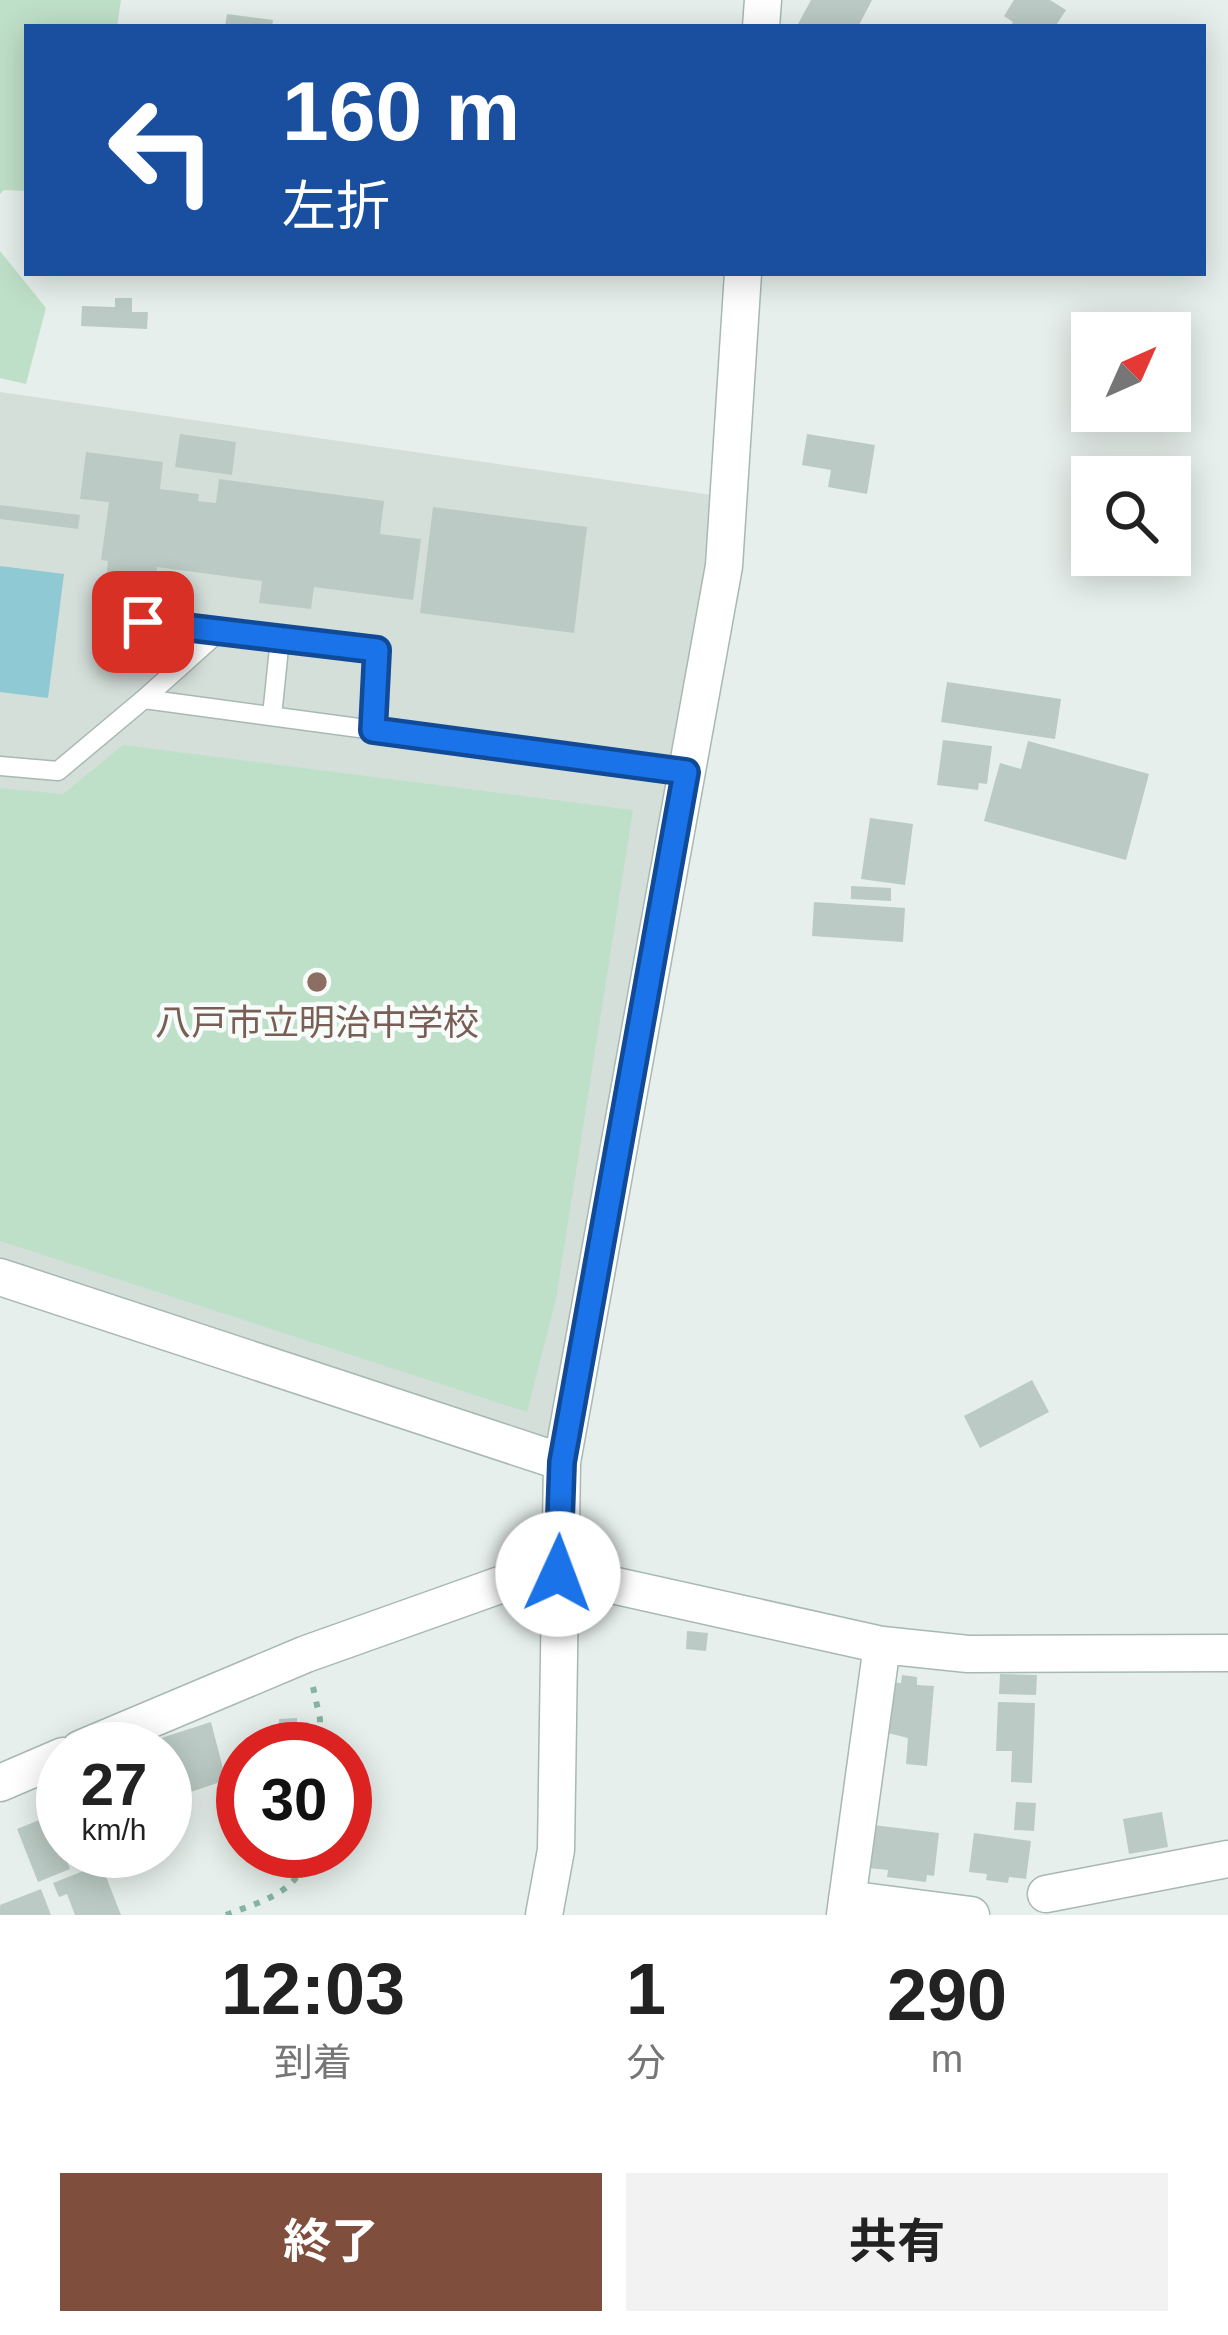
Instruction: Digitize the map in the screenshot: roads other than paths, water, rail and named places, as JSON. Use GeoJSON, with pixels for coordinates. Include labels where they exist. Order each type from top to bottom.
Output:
{"type":"FeatureCollection","features":[{"type":"Feature","properties":{"kind":"street"},"geometry":{"type":"LineString","coordinates":[[544,1915],[556,1850],[562,1462],[724,566],[743,276]]}},
{"type":"Feature","properties":{"kind":"street"},"geometry":{"type":"LineString","coordinates":[[0,1277],[562,1462]]}},
{"type":"Feature","properties":{"kind":"street"},"geometry":{"type":"LineString","coordinates":[[144,1722],[306,1654],[514,1580],[558,1574],[882,1645],[968,1654],[1228,1653]]}},
{"type":"Feature","properties":{"kind":"street"},"geometry":{"type":"LineString","coordinates":[[882,1645],[846,1907],[971,1915]]}},
{"type":"Feature","properties":{"kind":"street"},"geometry":{"type":"LineString","coordinates":[[0,1783],[36,1768]]}},
{"type":"Feature","properties":{"kind":"street"},"geometry":{"type":"LineString","coordinates":[[1046,1894],[1228,1859]]}},
{"type":"Feature","properties":{"kind":"lane"},"geometry":{"type":"LineString","coordinates":[[105,617],[377,650],[373,730]]}},
{"type":"Feature","properties":{"kind":"lane"},"geometry":{"type":"LineString","coordinates":[[0,766],[58,771],[220,631]]}},
{"type":"Feature","properties":{"kind":"lane"},"geometry":{"type":"LineString","coordinates":[[272,716],[280,638]]}},
{"type":"Feature","properties":{"kind":"lane"},"geometry":{"type":"LineString","coordinates":[[144,699],[686,772]]}},
{"type":"Feature","properties":{"kind":"water"},"geometry":{"type":"Polygon","coordinates":[[[0,566],[64,574],[48,698],[0,692],[0,566]]]}},
{"type":"Feature","properties":{"kind":"place","name":"八戸市立明治中学校"},"geometry":{"type":"Point","coordinates":[317,982]}}]}
